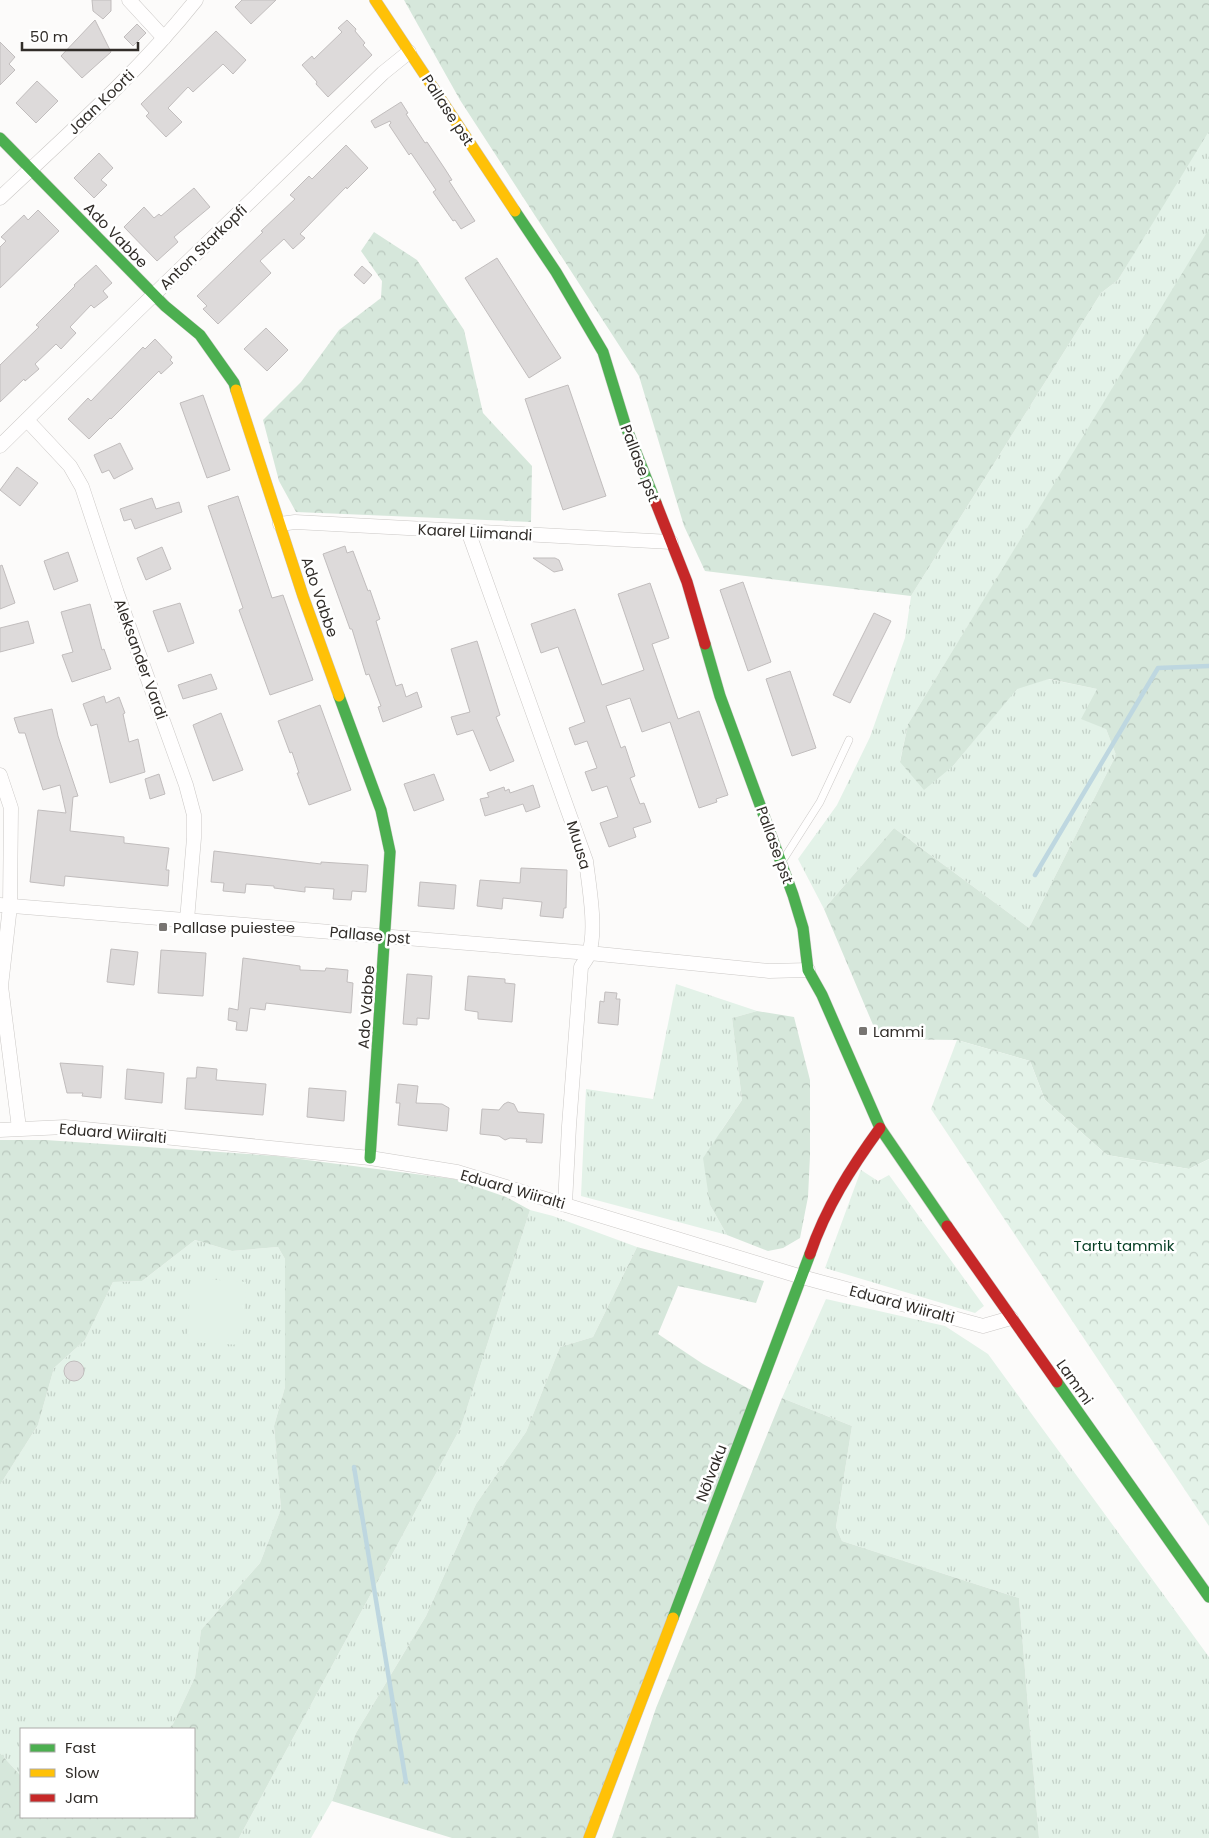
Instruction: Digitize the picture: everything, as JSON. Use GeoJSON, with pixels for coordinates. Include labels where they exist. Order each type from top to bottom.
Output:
{"type":"FeatureCollection","features":[{"type":"Feature","properties":{"kind":"street"},"geometry":{"type":"LineString","coordinates":[[129,0],[164,38]]}},
{"type":"Feature","properties":{"kind":"street","name":"Jaan Koorti"},"geometry":{"type":"LineString","coordinates":[[0,198],[123,84],[196,0]]}},
{"type":"Feature","properties":{"kind":"street","name":"Pallase pst"},"geometry":{"type":"LineString","coordinates":[[5,905],[589,953],[769,970],[808,970],[803,928],[781,862],[720,696],[687,582],[626,428],[603,352],[556,272],[375,0]]}},
{"type":"Feature","properties":{"kind":"street","name":"Anton Starkopfi"},"geometry":{"type":"LineString","coordinates":[[0,446],[154,294],[376,80],[409,52]]}},
{"type":"Feature","properties":{"kind":"street","name":"Ado Vabbe"},"geometry":{"type":"LineString","coordinates":[[0,138],[165,306],[200,335],[234,383],[303,596],[381,810],[387,832],[390,852],[370,1158]]}},
{"type":"Feature","properties":{"kind":"street","name":"Aleksander Vardi"},"geometry":{"type":"LineString","coordinates":[[27,420],[70,466],[82,487],[117,593],[186,785],[194,815],[194,838],[186,920]]}},
{"type":"Feature","properties":{"kind":"street","name":"Kaarel Liimandi"},"geometry":{"type":"LineString","coordinates":[[280,524],[295,522],[671,542]]}},
{"type":"Feature","properties":{"kind":"street","name":"Muusa"},"geometry":{"type":"LineString","coordinates":[[468,531],[586,861],[592,926],[589,953],[581,967],[565,1204]]}},
{"type":"Feature","properties":{"kind":"street"},"geometry":{"type":"LineString","coordinates":[[0,775],[11,808],[2,986],[19,1128]]}},
{"type":"Feature","properties":{"kind":"street","name":"Lammi"},"geometry":{"type":"LineString","coordinates":[[808,970],[822,995],[880,1128],[1011,1318],[1209,1597]]}},
{"type":"Feature","properties":{"kind":"street","name":"Eduard Wiiralti"},"geometry":{"type":"LineString","coordinates":[[0,1130],[65,1127],[370,1158],[457,1172],[802,1277],[983,1326],[1011,1318]]}},
{"type":"Feature","properties":{"kind":"street","name":"Nõlvaku"},"geometry":{"type":"LineString","coordinates":[[588,1838],[802,1277],[812,1244],[827,1210],[846,1176],[880,1128]]}},
{"type":"Feature","properties":{"kind":"lane"},"geometry":{"type":"LineString","coordinates":[[781,862],[820,802],[849,740]]}},
{"type":"Feature","properties":{"kind":"green space"},"geometry":{"type":"Polygon","coordinates":[[[404,0],[1209,0],[1209,131],[1118,280],[1101,293],[911,596],[705,571],[684,526],[639,376],[460,100],[404,0]]]}},
{"type":"Feature","properties":{"kind":"green space"},"geometry":{"type":"Polygon","coordinates":[[[1209,128],[1209,231],[908,724],[900,761],[953,766],[1017,688],[1048,679],[1097,689],[1106,729],[1116,755],[1029,928],[894,828],[824,909],[798,859],[837,805],[870,737],[905,638],[911,596],[1101,293],[1118,280],[1209,128]]]}},
{"type":"Feature","properties":{"kind":"green space"},"geometry":{"type":"Polygon","coordinates":[[[1209,229],[1209,1159],[1189,1169],[1107,1155],[1045,1100],[1030,1061],[957,1040],[879,1039],[824,909],[894,828],[1029,928],[1116,755],[1106,729],[1081,719],[1097,689],[1049,679],[1017,689],[953,766],[924,790],[900,762],[908,724],[1209,229]]]}},
{"type":"Feature","properties":{"kind":"green space"},"geometry":{"type":"Polygon","coordinates":[[[374,232],[417,260],[464,330],[483,413],[532,466],[531,522],[296,512],[279,481],[263,420],[301,382],[339,330],[381,298],[382,281],[361,251],[374,232]]]}},
{"type":"Feature","properties":{"kind":"green space"},"geometry":{"type":"Polygon","coordinates":[[[676,984],[757,1011],[732,1018],[742,1100],[721,1131],[710,1205],[727,1235],[581,1196],[586,1089],[653,1099],[676,984]]]}},
{"type":"Feature","properties":{"kind":"green space"},"geometry":{"type":"Polygon","coordinates":[[[757,1011],[794,1017],[810,1080],[808,1197],[800,1238],[783,1248],[768,1251],[727,1235],[710,1205],[703,1158],[742,1100],[732,1018],[757,1011]]]}},
{"type":"Feature","properties":{"kind":"green space","name":"Tartu tammik"},"geometry":{"type":"Polygon","coordinates":[[[957,1040],[1030,1061],[1045,1100],[1107,1155],[1189,1169],[1209,1159],[1209,1526],[931,1109],[957,1040]]]}},
{"type":"Feature","properties":{"kind":"green space"},"geometry":{"type":"Polygon","coordinates":[[[0,1140],[46,1140],[276,1156],[454,1179],[506,1197],[530,1210],[461,1427],[239,1838],[0,1838],[0,1753],[20,1775],[20,1818],[195,1818],[195,1728],[169,1728],[173,1724],[195,1677],[201,1630],[260,1563],[281,1509],[274,1426],[285,1387],[285,1259],[278,1247],[232,1251],[195,1240],[142,1281],[113,1282],[85,1340],[54,1368],[38,1425],[0,1485],[0,1140]]]}},
{"type":"Feature","properties":{"kind":"green space"},"geometry":{"type":"Polygon","coordinates":[[[861,1170],[878,1181],[889,1175],[984,1306],[975,1313],[825,1268],[861,1170]]]}},
{"type":"Feature","properties":{"kind":"green space"},"geometry":{"type":"Polygon","coordinates":[[[530,1210],[553,1216],[637,1247],[593,1337],[560,1347],[526,1432],[476,1504],[426,1616],[356,1733],[332,1801],[311,1838],[239,1838],[461,1427],[530,1210]]]}},
{"type":"Feature","properties":{"kind":"green space"},"geometry":{"type":"Polygon","coordinates":[[[195,1240],[232,1251],[278,1247],[285,1259],[285,1387],[274,1426],[281,1509],[260,1563],[201,1630],[195,1677],[173,1724],[169,1728],[20,1728],[20,1775],[0,1753],[0,1485],[38,1425],[54,1368],[85,1340],[113,1282],[142,1281],[195,1240]]]}},
{"type":"Feature","properties":{"kind":"green space"},"geometry":{"type":"Polygon","coordinates":[[[637,1247],[764,1281],[756,1303],[678,1286],[658,1334],[703,1364],[753,1391],[586,1838],[452,1838],[332,1801],[356,1733],[426,1616],[476,1504],[526,1432],[560,1347],[593,1337],[637,1247]]]}},
{"type":"Feature","properties":{"kind":"green space"},"geometry":{"type":"Polygon","coordinates":[[[191,1278],[246,1282],[242,1345],[187,1342],[191,1278]]]}},
{"type":"Feature","properties":{"kind":"green space"},"geometry":{"type":"Polygon","coordinates":[[[826,1299],[945,1326],[988,1354],[1209,1657],[1209,1838],[1039,1838],[1019,1598],[842,1541],[836,1527],[852,1426],[782,1398],[826,1299]]]}},
{"type":"Feature","properties":{"kind":"green space"},"geometry":{"type":"Polygon","coordinates":[[[782,1398],[852,1426],[836,1527],[842,1541],[1019,1598],[1039,1838],[612,1838],[656,1708],[782,1398]]]}},
{"type":"Feature","properties":{"kind":"building"},"geometry":{"type":"Polygon","coordinates":[[[92,0],[111,0],[111,11],[103,19],[93,11],[92,0]]]}},
{"type":"Feature","properties":{"kind":"building"},"geometry":{"type":"Polygon","coordinates":[[[242,0],[276,0],[251,24],[235,7],[242,0]]]}},
{"type":"Feature","properties":{"kind":"building"},"geometry":{"type":"Polygon","coordinates":[[[95,20],[111,52],[82,78],[61,56],[95,20]]]}},
{"type":"Feature","properties":{"kind":"building"},"geometry":{"type":"Polygon","coordinates":[[[347,20],[356,29],[355,31],[365,43],[363,45],[372,55],[328,97],[302,65],[312,56],[314,59],[342,32],[338,28],[347,20]]]}},
{"type":"Feature","properties":{"kind":"building"},"geometry":{"type":"Polygon","coordinates":[[[137,24],[146,33],[133,46],[124,37],[137,24]]]}},
{"type":"Feature","properties":{"kind":"building"},"geometry":{"type":"Polygon","coordinates":[[[216,31],[246,60],[233,74],[223,64],[193,92],[188,87],[168,108],[182,122],[166,137],[146,116],[149,113],[141,104],[216,31]]]}},
{"type":"Feature","properties":{"kind":"building"},"geometry":{"type":"Polygon","coordinates":[[[0,42],[15,57],[9,64],[15,70],[0,85],[0,42]]]}},
{"type":"Feature","properties":{"kind":"building"},"geometry":{"type":"Polygon","coordinates":[[[37,81],[58,101],[36,123],[16,103],[37,81]]]}},
{"type":"Feature","properties":{"kind":"building"},"geometry":{"type":"Polygon","coordinates":[[[401,102],[408,113],[406,114],[452,180],[449,181],[475,221],[461,229],[455,220],[453,221],[433,192],[436,190],[389,125],[390,121],[375,128],[371,121],[401,102]]]}},
{"type":"Feature","properties":{"kind":"building"},"geometry":{"type":"Polygon","coordinates":[[[346,145],[368,168],[347,189],[346,187],[300,234],[305,238],[293,249],[284,239],[260,261],[271,273],[218,324],[203,309],[207,306],[197,296],[295,199],[290,195],[309,176],[312,179],[346,145]]]}},
{"type":"Feature","properties":{"kind":"building"},"geometry":{"type":"Polygon","coordinates":[[[99,153],[113,168],[101,180],[107,185],[94,198],[74,178],[99,153]]]}},
{"type":"Feature","properties":{"kind":"building"},"geometry":{"type":"Polygon","coordinates":[[[194,188],[210,207],[174,237],[178,242],[157,261],[124,227],[144,207],[154,218],[159,214],[161,216],[194,188]]]}},
{"type":"Feature","properties":{"kind":"building"},"geometry":{"type":"Polygon","coordinates":[[[38,210],[59,231],[0,288],[0,247],[6,241],[1,237],[24,215],[28,220],[38,210]]]}},
{"type":"Feature","properties":{"kind":"building"},"geometry":{"type":"Polygon","coordinates":[[[497,258],[561,358],[529,378],[465,278],[497,258]]]}},
{"type":"Feature","properties":{"kind":"building"},"geometry":{"type":"Polygon","coordinates":[[[96,265],[112,283],[103,291],[108,297],[94,308],[91,305],[70,327],[76,333],[61,349],[56,344],[35,364],[39,369],[25,381],[24,379],[0,402],[0,365],[39,327],[36,325],[74,285],[96,265]]]}},
{"type":"Feature","properties":{"kind":"building"},"geometry":{"type":"Polygon","coordinates":[[[362,266],[372,275],[364,284],[354,275],[362,266]]]}},
{"type":"Feature","properties":{"kind":"building"},"geometry":{"type":"Polygon","coordinates":[[[266,328],[288,350],[267,371],[244,349],[266,328]]]}},
{"type":"Feature","properties":{"kind":"building"},"geometry":{"type":"Polygon","coordinates":[[[155,339],[172,357],[170,360],[173,363],[161,374],[159,371],[89,439],[68,419],[88,398],[91,401],[143,347],[145,349],[155,339]]]}},
{"type":"Feature","properties":{"kind":"building"},"geometry":{"type":"Polygon","coordinates":[[[568,385],[606,496],[563,510],[525,399],[568,385]]]}},
{"type":"Feature","properties":{"kind":"building"},"geometry":{"type":"Polygon","coordinates":[[[203,395],[230,470],[207,478],[180,403],[203,395]]]}},
{"type":"Feature","properties":{"kind":"building"},"geometry":{"type":"Polygon","coordinates":[[[120,443],[133,469],[114,479],[109,470],[102,473],[94,455],[120,443]]]}},
{"type":"Feature","properties":{"kind":"building"},"geometry":{"type":"Polygon","coordinates":[[[17,467],[38,483],[20,506],[0,490],[17,467]]]}},
{"type":"Feature","properties":{"kind":"building"},"geometry":{"type":"Polygon","coordinates":[[[238,496],[272,598],[283,595],[313,680],[270,695],[239,610],[243,608],[208,506],[238,496]]]}},
{"type":"Feature","properties":{"kind":"building"},"geometry":{"type":"Polygon","coordinates":[[[152,498],[156,509],[179,502],[182,512],[135,529],[131,519],[124,521],[120,509],[152,498]]]}},
{"type":"Feature","properties":{"kind":"building"},"geometry":{"type":"Polygon","coordinates":[[[345,546],[347,553],[353,551],[368,591],[370,590],[380,619],[376,621],[396,686],[402,684],[406,697],[417,692],[422,707],[383,722],[378,707],[381,706],[369,674],[366,675],[352,629],[350,629],[323,554],[345,546]]]}},
{"type":"Feature","properties":{"kind":"building"},"geometry":{"type":"Polygon","coordinates":[[[162,547],[171,569],[146,580],[137,558],[162,547]]]}},
{"type":"Feature","properties":{"kind":"building"},"geometry":{"type":"Polygon","coordinates":[[[68,552],[78,581],[54,590],[44,561],[68,552]]]}},
{"type":"Feature","properties":{"kind":"building"},"geometry":{"type":"Polygon","coordinates":[[[533,558],[555,558],[559,560],[563,570],[554,572],[533,558]]]}},
{"type":"Feature","properties":{"kind":"building"},"geometry":{"type":"Polygon","coordinates":[[[2,565],[15,603],[0,609],[0,566],[2,565]]]}},
{"type":"Feature","properties":{"kind":"building"},"geometry":{"type":"Polygon","coordinates":[[[743,582],[771,662],[748,671],[720,590],[743,582]]]}},
{"type":"Feature","properties":{"kind":"building"},"geometry":{"type":"Polygon","coordinates":[[[650,583],[669,638],[652,644],[678,719],[699,711],[728,795],[716,799],[717,802],[699,808],[670,722],[642,732],[630,698],[606,706],[621,748],[625,746],[635,776],[630,778],[640,804],[644,803],[651,822],[633,828],[636,837],[609,847],[600,823],[618,817],[607,786],[592,791],[585,772],[597,768],[587,741],[575,745],[569,728],[585,722],[558,647],[541,653],[531,624],[575,609],[602,685],[644,670],[618,594],[650,583]]]}},
{"type":"Feature","properties":{"kind":"building"},"geometry":{"type":"Polygon","coordinates":[[[180,603],[194,643],[168,652],[153,611],[180,603]]]}},
{"type":"Feature","properties":{"kind":"building"},"geometry":{"type":"Polygon","coordinates":[[[90,604],[102,650],[104,649],[111,669],[72,682],[62,655],[73,652],[61,612],[90,604]]]}},
{"type":"Feature","properties":{"kind":"building"},"geometry":{"type":"Polygon","coordinates":[[[874,613],[891,621],[850,703],[833,695],[874,613]]]}},
{"type":"Feature","properties":{"kind":"building"},"geometry":{"type":"Polygon","coordinates":[[[28,621],[34,643],[0,652],[0,628],[28,621]]]}},
{"type":"Feature","properties":{"kind":"building"},"geometry":{"type":"Polygon","coordinates":[[[477,641],[500,715],[496,717],[514,761],[490,771],[473,730],[457,735],[451,717],[470,712],[451,649],[477,641]]]}},
{"type":"Feature","properties":{"kind":"building"},"geometry":{"type":"Polygon","coordinates":[[[790,671],[816,748],[792,756],[766,679],[790,671]]]}},
{"type":"Feature","properties":{"kind":"building"},"geometry":{"type":"Polygon","coordinates":[[[211,674],[217,689],[183,699],[178,685],[211,674]]]}},
{"type":"Feature","properties":{"kind":"building"},"geometry":{"type":"Polygon","coordinates":[[[104,696],[106,703],[119,697],[125,713],[123,714],[129,742],[138,739],[145,772],[110,783],[97,724],[91,726],[83,704],[104,696]]]}},
{"type":"Feature","properties":{"kind":"building"},"geometry":{"type":"Polygon","coordinates":[[[320,705],[351,790],[309,805],[297,773],[299,773],[292,752],[290,753],[278,721],[320,705]]]}},
{"type":"Feature","properties":{"kind":"building"},"geometry":{"type":"Polygon","coordinates":[[[52,709],[58,736],[78,796],[73,797],[70,831],[124,837],[124,843],[169,848],[166,870],[169,870],[168,886],[65,876],[64,886],[30,882],[38,810],[66,813],[60,785],[43,790],[25,733],[19,733],[14,718],[52,709]]]}},
{"type":"Feature","properties":{"kind":"building"},"geometry":{"type":"Polygon","coordinates":[[[221,713],[243,770],[213,781],[193,725],[221,713]]]}},
{"type":"Feature","properties":{"kind":"building"},"geometry":{"type":"Polygon","coordinates":[[[159,774],[165,794],[150,799],[145,779],[159,774]]]}},
{"type":"Feature","properties":{"kind":"building"},"geometry":{"type":"Polygon","coordinates":[[[434,774],[444,800],[414,811],[404,784],[434,774]]]}},
{"type":"Feature","properties":{"kind":"building"},"geometry":{"type":"Polygon","coordinates":[[[533,785],[540,807],[526,812],[523,804],[485,816],[480,799],[489,797],[487,793],[504,787],[505,791],[509,789],[510,793],[533,785]]]}},
{"type":"Feature","properties":{"kind":"building"},"geometry":{"type":"Polygon","coordinates":[[[214,851],[321,864],[321,862],[368,865],[366,892],[352,891],[351,900],[333,899],[334,889],[305,887],[305,892],[274,888],[274,886],[246,884],[245,893],[223,891],[224,883],[211,882],[214,851]]]}},
{"type":"Feature","properties":{"kind":"building"},"geometry":{"type":"Polygon","coordinates":[[[521,868],[567,870],[566,908],[564,908],[563,918],[540,916],[542,902],[503,898],[502,909],[477,906],[480,880],[520,883],[521,868]]]}},
{"type":"Feature","properties":{"kind":"building"},"geometry":{"type":"Polygon","coordinates":[[[420,882],[456,885],[454,909],[418,906],[420,882]]]}},
{"type":"Feature","properties":{"kind":"building"},"geometry":{"type":"Polygon","coordinates":[[[111,949],[138,952],[134,985],[107,982],[111,949]]]}},
{"type":"Feature","properties":{"kind":"building"},"geometry":{"type":"Polygon","coordinates":[[[161,950],[206,953],[203,996],[158,993],[161,950]]]}},
{"type":"Feature","properties":{"kind":"building"},"geometry":{"type":"Polygon","coordinates":[[[243,958],[300,966],[300,970],[325,971],[326,968],[348,970],[347,982],[353,983],[351,1013],[266,1003],[265,1010],[250,1008],[247,1031],[236,1030],[237,1022],[228,1020],[229,1008],[238,1010],[243,958]]]}},
{"type":"Feature","properties":{"kind":"building"},"geometry":{"type":"Polygon","coordinates":[[[407,974],[432,976],[429,1019],[417,1018],[417,1025],[403,1024],[407,974]]]}},
{"type":"Feature","properties":{"kind":"building"},"geometry":{"type":"Polygon","coordinates":[[[468,976],[505,979],[505,983],[515,984],[512,1022],[478,1019],[478,1012],[465,1010],[468,976]]]}},
{"type":"Feature","properties":{"kind":"building"},"geometry":{"type":"Polygon","coordinates":[[[605,992],[617,993],[616,999],[620,999],[618,1025],[598,1023],[600,1001],[604,1002],[605,992]]]}},
{"type":"Feature","properties":{"kind":"building"},"geometry":{"type":"Polygon","coordinates":[[[60,1063],[103,1066],[101,1098],[82,1096],[83,1093],[67,1093],[60,1063]]]}},
{"type":"Feature","properties":{"kind":"building"},"geometry":{"type":"Polygon","coordinates":[[[197,1067],[217,1069],[216,1080],[266,1084],[263,1115],[185,1109],[187,1078],[196,1078],[197,1067]]]}},
{"type":"Feature","properties":{"kind":"building"},"geometry":{"type":"Polygon","coordinates":[[[127,1069],[164,1073],[162,1103],[125,1099],[127,1069]]]}},
{"type":"Feature","properties":{"kind":"building"},"geometry":{"type":"Polygon","coordinates":[[[398,1084],[418,1086],[416,1103],[442,1104],[449,1108],[447,1131],[398,1125],[400,1103],[396,1103],[398,1084]]]}},
{"type":"Feature","properties":{"kind":"building"},"geometry":{"type":"Polygon","coordinates":[[[309,1088],[346,1091],[344,1121],[307,1117],[309,1088]]]}},
{"type":"Feature","properties":{"kind":"building"},"geometry":{"type":"Polygon","coordinates":[[[508,1102],[514,1104],[518,1112],[544,1114],[542,1143],[526,1142],[527,1139],[510,1138],[505,1140],[499,1136],[480,1134],[482,1109],[499,1110],[508,1102]]]}},
{"type":"Feature","properties":{"kind":"building"},"geometry":{"type":"Polygon","coordinates":[[[74,1361],[81,1364],[84,1371],[81,1378],[74,1381],[67,1378],[64,1371],[67,1364],[74,1361]]]}},
{"type":"Feature","properties":{"kind":"waterway"},"geometry":{"type":"LineString","coordinates":[[1035,875],[1158,668],[1209,666]]}},
{"type":"Feature","properties":{"kind":"waterway"},"geometry":{"type":"LineString","coordinates":[[354,1467],[406,1782]]}},
{"type":"Feature","properties":{"kind":"traffic: fast"},"geometry":{"type":"LineString","coordinates":[[0,138],[165,306],[200,335],[234,383],[236,390]]}},
{"type":"Feature","properties":{"kind":"traffic: fast"},"geometry":{"type":"LineString","coordinates":[[515,211],[556,272],[603,352],[626,427],[656,503]]}},
{"type":"Feature","properties":{"kind":"traffic: fast"},"geometry":{"type":"LineString","coordinates":[[705,644],[720,696],[793,895],[803,928],[808,970],[822,995],[880,1128],[947,1226]]}},
{"type":"Feature","properties":{"kind":"traffic: fast"},"geometry":{"type":"LineString","coordinates":[[339,696],[381,810],[390,852],[370,1158]]}},
{"type":"Feature","properties":{"kind":"traffic: fast"},"geometry":{"type":"LineString","coordinates":[[673,1618],[810,1254]]}},
{"type":"Feature","properties":{"kind":"traffic: fast"},"geometry":{"type":"LineString","coordinates":[[1057,1382],[1209,1597]]}},
{"type":"Feature","properties":{"kind":"traffic: slow"},"geometry":{"type":"LineString","coordinates":[[375,0],[515,211]]}},
{"type":"Feature","properties":{"kind":"traffic: slow"},"geometry":{"type":"LineString","coordinates":[[236,390],[303,596],[339,696]]}},
{"type":"Feature","properties":{"kind":"traffic: slow"},"geometry":{"type":"LineString","coordinates":[[589,1838],[673,1618]]}},
{"type":"Feature","properties":{"kind":"traffic: jam"},"geometry":{"type":"LineString","coordinates":[[656,503],[687,582],[705,644]]}},
{"type":"Feature","properties":{"kind":"traffic: jam"},"geometry":{"type":"LineString","coordinates":[[810,1254],[816,1237],[840,1188],[880,1128]]}},
{"type":"Feature","properties":{"kind":"traffic: jam"},"geometry":{"type":"LineString","coordinates":[[947,1226],[1057,1382]]}},
{"type":"Feature","properties":{"kind":"place","name":"Pallase puiestee"},"geometry":{"type":"Point","coordinates":[163,927]}},
{"type":"Feature","properties":{"kind":"place","name":"Lammi"},"geometry":{"type":"Point","coordinates":[863,1031]}}]}
